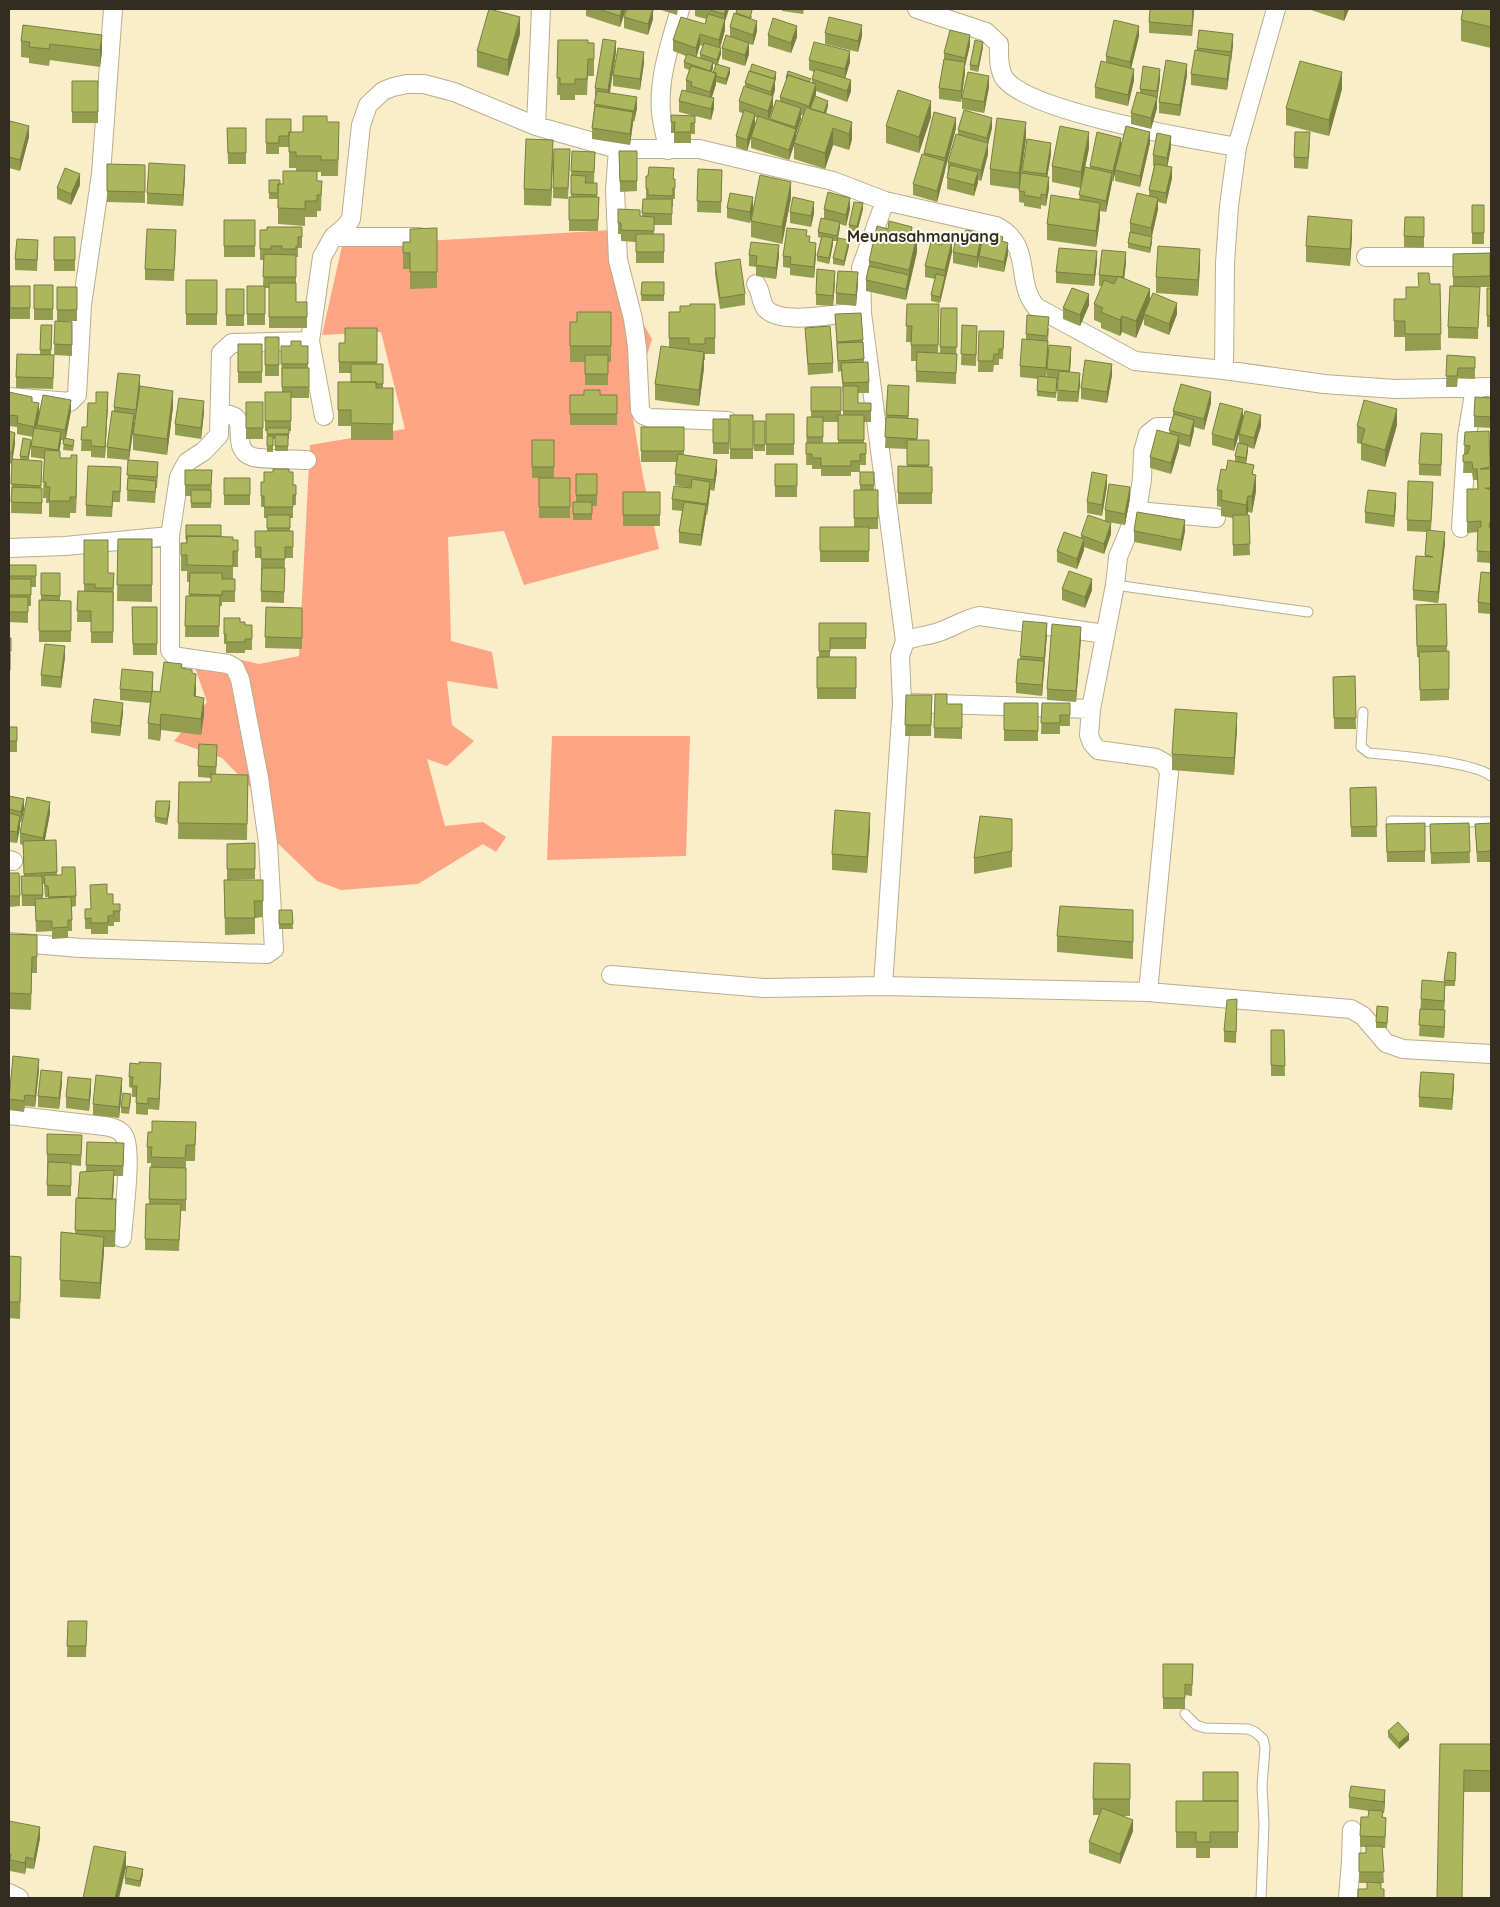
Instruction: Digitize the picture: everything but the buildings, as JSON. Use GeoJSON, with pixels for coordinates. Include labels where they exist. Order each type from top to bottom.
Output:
{"type":"FeatureCollection","features":[{"type":"Feature","properties":{"kind":"street"},"geometry":{"type":"LineString","coordinates":[[9,397],[70,402],[77,394],[82,305],[101,174],[113,9]]}},
{"type":"Feature","properties":{"kind":"street"},"geometry":{"type":"LineString","coordinates":[[536,126],[540,9]]}},
{"type":"Feature","properties":{"kind":"street"},"geometry":{"type":"LineString","coordinates":[[668,150],[660,97],[665,64],[680,9]]}},
{"type":"Feature","properties":{"kind":"street"},"geometry":{"type":"LineString","coordinates":[[917,9],[986,32],[999,44],[1000,70],[1005,79],[1027,95],[1051,105],[1091,116],[1163,133],[1237,147]]}},
{"type":"Feature","properties":{"kind":"street"},"geometry":{"type":"LineString","coordinates":[[1224,370],[1225,263],[1229,206],[1237,147],[1276,9]]}},
{"type":"Feature","properties":{"kind":"street"},"geometry":{"type":"LineString","coordinates":[[324,416],[310,341],[321,263],[326,248],[333,237],[351,219],[360,125],[368,105],[383,92],[393,87],[407,84],[424,84],[454,92],[536,126],[618,150],[698,150],[833,181],[885,201],[996,226],[1004,230],[1016,242],[1020,251],[1029,296],[1036,307],[1135,361],[1224,370],[1324,384],[1395,389],[1483,388],[1467,436],[1461,528]]}},
{"type":"Feature","properties":{"kind":"street"},"geometry":{"type":"LineString","coordinates":[[618,150],[615,190],[618,260],[633,319],[637,347],[640,410],[643,415],[650,418],[728,421]]}},
{"type":"Feature","properties":{"kind":"street"},"geometry":{"type":"LineString","coordinates":[[883,986],[902,703],[900,656],[905,642],[862,313],[861,268],[885,201]]}},
{"type":"Feature","properties":{"kind":"street"},"geometry":{"type":"LineString","coordinates":[[333,237],[419,236]]}},
{"type":"Feature","properties":{"kind":"street"},"geometry":{"type":"LineString","coordinates":[[1366,257],[1491,257]]}},
{"type":"Feature","properties":{"kind":"street"},"geometry":{"type":"LineString","coordinates":[[756,284],[766,308],[781,316],[799,318],[862,313]]}},
{"type":"Feature","properties":{"kind":"street"},"geometry":{"type":"LineString","coordinates":[[9,942],[80,948],[267,954],[274,949],[268,843],[259,778],[240,679],[235,668],[228,664],[180,657],[173,654],[170,650],[170,536],[179,478],[188,462],[204,451],[219,435],[221,353],[232,343],[310,341]]}},
{"type":"Feature","properties":{"kind":"street"},"geometry":{"type":"LineString","coordinates":[[221,412],[235,417],[238,421],[240,445],[252,457],[307,460]]}},
{"type":"Feature","properties":{"kind":"street"},"geometry":{"type":"LineString","coordinates":[[1148,992],[1169,773],[1165,763],[1156,758],[1098,750],[1092,743],[1089,735],[1091,709],[1115,584],[1118,557],[1137,511],[1148,434],[1158,427],[1170,427]]}},
{"type":"Feature","properties":{"kind":"street"},"geometry":{"type":"LineString","coordinates":[[1137,511],[1216,518]]}},
{"type":"Feature","properties":{"kind":"street"},"geometry":{"type":"LineString","coordinates":[[9,548],[65,546],[170,536]]}},
{"type":"Feature","properties":{"kind":"street"},"geometry":{"type":"LineString","coordinates":[[905,642],[913,637],[936,633],[969,618],[979,616],[1105,634]]}},
{"type":"Feature","properties":{"kind":"street"},"geometry":{"type":"LineString","coordinates":[[902,703],[1091,709]]}},
{"type":"Feature","properties":{"kind":"street"},"geometry":{"type":"LineString","coordinates":[[611,975],[764,988],[883,986],[1148,992],[1351,1009],[1364,1016],[1386,1042],[1403,1049],[1491,1054]]}},
{"type":"Feature","properties":{"kind":"street"},"geometry":{"type":"LineString","coordinates":[[9,1115],[116,1128],[125,1136],[128,1151],[122,1238]]}},
{"type":"Feature","properties":{"kind":"street"},"geometry":{"type":"LineString","coordinates":[[1348,1898],[1352,1830]]}},
{"type":"Feature","properties":{"kind":"street"},"geometry":{"type":"LineString","coordinates":[[9,1894],[19,1898]]}},
{"type":"Feature","properties":{"kind":"lane"},"geometry":{"type":"LineString","coordinates":[[1115,584],[1308,612]]}},
{"type":"Feature","properties":{"kind":"lane"},"geometry":{"type":"LineString","coordinates":[[1363,712],[1361,747],[1364,751],[1406,756],[1473,768],[1491,776]]}},
{"type":"Feature","properties":{"kind":"lane"},"geometry":{"type":"LineString","coordinates":[[1391,821],[1491,822]]}},
{"type":"Feature","properties":{"kind":"lane"},"geometry":{"type":"LineString","coordinates":[[1185,1714],[1196,1725],[1205,1728],[1248,1730],[1255,1732],[1263,1739],[1265,1748],[1262,1786],[1264,1824],[1262,1898]]}},
{"type":"Feature","properties":{"kind":"shaded area"},"geometry":{"type":"Polygon","coordinates":[[[612,230],[617,279],[652,339],[631,406],[643,477],[659,549],[524,585],[504,531],[448,537],[451,641],[492,652],[498,689],[447,681],[452,725],[474,741],[447,766],[427,759],[445,826],[483,822],[506,837],[496,852],[483,844],[418,884],[341,890],[317,881],[267,833],[254,791],[222,758],[174,741],[207,702],[188,648],[259,664],[299,656],[310,445],[405,429],[381,332],[322,335],[342,246],[612,230]]]}},
{"type":"Feature","properties":{"kind":"shaded area"},"geometry":{"type":"Polygon","coordinates":[[[552,736],[690,736],[686,856],[547,860],[552,736]]]}},
{"type":"Feature","properties":{"kind":"district","name":"Meunasahmanyang"},"geometry":{"type":"Point","coordinates":[923,236]}}]}
